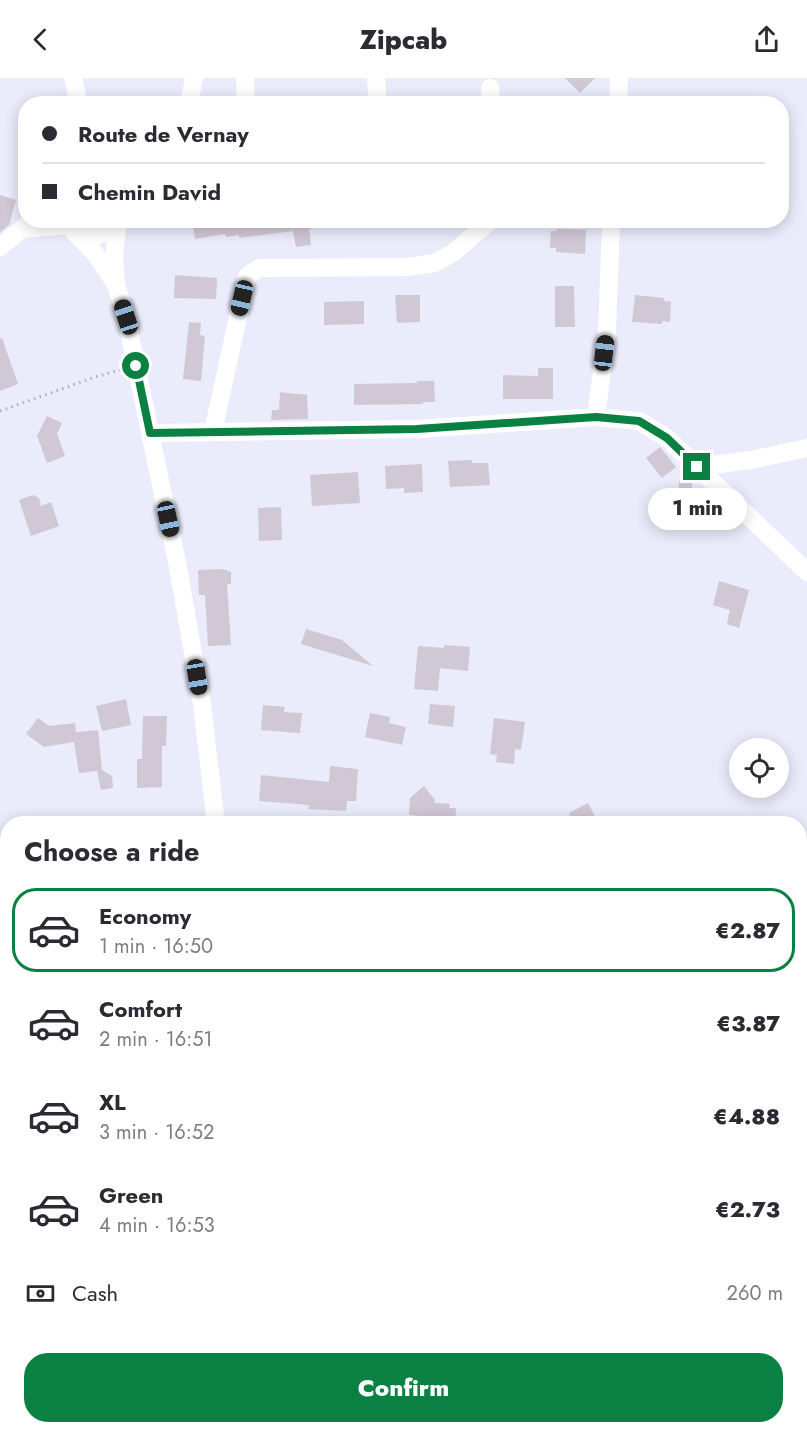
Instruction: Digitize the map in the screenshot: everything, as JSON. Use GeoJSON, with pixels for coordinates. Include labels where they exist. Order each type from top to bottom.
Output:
{"type":"FeatureCollection","features":[{"type":"Feature","properties":{"kind":"street"},"geometry":{"type":"LineString","coordinates":[[73,78],[77,96]]}},
{"type":"Feature","properties":{"kind":"street"},"geometry":{"type":"LineString","coordinates":[[191,96],[194,78]]}},
{"type":"Feature","properties":{"kind":"street"},"geometry":{"type":"LineString","coordinates":[[245,78],[246,96]]}},
{"type":"Feature","properties":{"kind":"street"},"geometry":{"type":"LineString","coordinates":[[376,78],[377,96]]}},
{"type":"Feature","properties":{"kind":"street"},"geometry":{"type":"LineString","coordinates":[[618,96],[619,78]]}},
{"type":"Feature","properties":{"kind":"street"},"geometry":{"type":"LineString","coordinates":[[0,246],[25,228]]}},
{"type":"Feature","properties":{"kind":"street"},"geometry":{"type":"LineString","coordinates":[[70,228],[94,252],[116,285]]}},
{"type":"Feature","properties":{"kind":"street"},"geometry":{"type":"LineString","coordinates":[[71,228],[82,236],[93,237],[114,228]]}},
{"type":"Feature","properties":{"kind":"street"},"geometry":{"type":"LineString","coordinates":[[118,228],[114,258],[116,285],[126,317],[177,562],[200,695],[215,816]]}},
{"type":"Feature","properties":{"kind":"street"},"geometry":{"type":"LineString","coordinates":[[213,431],[247,276],[260,268],[408,267],[435,263],[454,252],[482,228]]}},
{"type":"Feature","properties":{"kind":"street"},"geometry":{"type":"LineString","coordinates":[[596,417],[607,332],[611,228]]}},
{"type":"Feature","properties":{"kind":"street"},"geometry":{"type":"LineString","coordinates":[[150,433],[417,429],[596,417],[639,421],[667,438],[807,572]]}},
{"type":"Feature","properties":{"kind":"street"},"geometry":{"type":"LineString","coordinates":[[697,467],[752,460],[807,448]]}},
{"type":"Feature","properties":{"kind":"path"},"geometry":{"type":"LineString","coordinates":[[0,411],[94,377],[136,366]]}},
{"type":"Feature","properties":{"kind":"building"},"geometry":{"type":"Polygon","coordinates":[[[565,78],[595,78],[580,93],[565,78]]]}},
{"type":"Feature","properties":{"kind":"building"},"geometry":{"type":"Polygon","coordinates":[[[0,195],[16,200],[9,225],[0,232],[0,195]]]}},
{"type":"Feature","properties":{"kind":"building"},"geometry":{"type":"Polygon","coordinates":[[[193,228],[313,228],[309,229],[311,245],[296,247],[293,231],[239,238],[239,235],[226,237],[225,234],[195,239],[193,228]]]}},
{"type":"Feature","properties":{"kind":"building"},"geometry":{"type":"Polygon","coordinates":[[[557,229],[586,230],[585,254],[556,252],[556,248],[550,248],[551,231],[557,231],[557,229]]]}},
{"type":"Feature","properties":{"kind":"building"},"geometry":{"type":"Polygon","coordinates":[[[175,275],[217,278],[216,299],[174,298],[175,275]]]}},
{"type":"Feature","properties":{"kind":"building"},"geometry":{"type":"Polygon","coordinates":[[[555,286],[574,286],[575,327],[555,327],[555,286]]]}},
{"type":"Feature","properties":{"kind":"building"},"geometry":{"type":"Polygon","coordinates":[[[395,295],[420,295],[420,322],[397,323],[395,295]]]}},
{"type":"Feature","properties":{"kind":"building"},"geometry":{"type":"Polygon","coordinates":[[[635,295],[664,298],[664,301],[671,302],[670,322],[662,321],[662,324],[632,322],[635,295]]]}},
{"type":"Feature","properties":{"kind":"building"},"geometry":{"type":"Polygon","coordinates":[[[364,301],[364,324],[324,325],[324,302],[364,301]]]}},
{"type":"Feature","properties":{"kind":"building"},"geometry":{"type":"Polygon","coordinates":[[[189,322],[201,323],[200,335],[205,336],[201,381],[183,379],[189,322]]]}},
{"type":"Feature","properties":{"kind":"building"},"geometry":{"type":"Polygon","coordinates":[[[2,338],[18,384],[0,391],[0,339],[2,338]]]}},
{"type":"Feature","properties":{"kind":"building"},"geometry":{"type":"Polygon","coordinates":[[[538,368],[553,368],[553,399],[503,399],[503,375],[538,376],[538,368]]]}},
{"type":"Feature","properties":{"kind":"building"},"geometry":{"type":"Polygon","coordinates":[[[417,381],[434,381],[435,402],[354,405],[354,384],[417,383],[417,381]]]}},
{"type":"Feature","properties":{"kind":"building"},"geometry":{"type":"Polygon","coordinates":[[[280,392],[307,395],[308,419],[271,420],[272,410],[279,410],[280,392]]]}},
{"type":"Feature","properties":{"kind":"building"},"geometry":{"type":"Polygon","coordinates":[[[47,416],[62,423],[57,434],[65,456],[47,463],[37,436],[47,416]]]}},
{"type":"Feature","properties":{"kind":"building"},"geometry":{"type":"Polygon","coordinates":[[[660,447],[676,467],[662,478],[646,458],[660,447]]]}},
{"type":"Feature","properties":{"kind":"building"},"geometry":{"type":"Polygon","coordinates":[[[472,460],[472,463],[488,463],[490,485],[450,487],[448,461],[472,460]]]}},
{"type":"Feature","properties":{"kind":"building"},"geometry":{"type":"Polygon","coordinates":[[[422,464],[423,492],[404,493],[404,488],[386,489],[385,466],[422,464]]]}},
{"type":"Feature","properties":{"kind":"building"},"geometry":{"type":"Polygon","coordinates":[[[358,472],[360,503],[312,506],[310,475],[358,472]]]}},
{"type":"Feature","properties":{"kind":"building"},"geometry":{"type":"Polygon","coordinates":[[[679,482],[692,483],[691,500],[679,499],[679,482]]]}},
{"type":"Feature","properties":{"kind":"building"},"geometry":{"type":"Polygon","coordinates":[[[33,495],[39,498],[41,506],[51,502],[59,526],[31,536],[19,500],[33,495]]]}},
{"type":"Feature","properties":{"kind":"building"},"geometry":{"type":"Polygon","coordinates":[[[281,507],[282,540],[259,541],[258,508],[281,507]]]}},
{"type":"Feature","properties":{"kind":"building"},"geometry":{"type":"Polygon","coordinates":[[[222,569],[231,572],[231,584],[227,584],[231,645],[208,646],[205,595],[199,595],[198,570],[222,569]]]}},
{"type":"Feature","properties":{"kind":"building"},"geometry":{"type":"Polygon","coordinates":[[[719,581],[749,590],[739,628],[727,624],[730,610],[713,605],[719,581]]]}},
{"type":"Feature","properties":{"kind":"building"},"geometry":{"type":"Polygon","coordinates":[[[306,629],[342,640],[373,666],[301,644],[306,629]]]}},
{"type":"Feature","properties":{"kind":"building"},"geometry":{"type":"Polygon","coordinates":[[[444,645],[470,647],[468,671],[440,668],[438,691],[414,689],[418,646],[444,648],[444,645]]]}},
{"type":"Feature","properties":{"kind":"building"},"geometry":{"type":"Polygon","coordinates":[[[126,699],[131,725],[102,731],[96,706],[126,699]]]}},
{"type":"Feature","properties":{"kind":"building"},"geometry":{"type":"Polygon","coordinates":[[[430,704],[455,706],[453,727],[428,724],[430,704]]]}},
{"type":"Feature","properties":{"kind":"building"},"geometry":{"type":"Polygon","coordinates":[[[263,705],[285,707],[284,712],[302,713],[300,733],[261,730],[263,705]]]}},
{"type":"Feature","properties":{"kind":"building"},"geometry":{"type":"Polygon","coordinates":[[[370,713],[390,717],[389,723],[406,727],[402,745],[365,737],[370,713]]]}},
{"type":"Feature","properties":{"kind":"building"},"geometry":{"type":"Polygon","coordinates":[[[143,716],[167,716],[166,746],[162,746],[162,787],[137,788],[137,759],[142,759],[143,716]]]}},
{"type":"Feature","properties":{"kind":"building"},"geometry":{"type":"Polygon","coordinates":[[[38,718],[49,726],[75,723],[76,732],[98,730],[102,770],[112,776],[113,788],[101,790],[97,771],[79,773],[74,742],[44,747],[26,734],[38,718]]]}},
{"type":"Feature","properties":{"kind":"building"},"geometry":{"type":"Polygon","coordinates":[[[494,718],[525,722],[521,750],[515,749],[514,764],[496,762],[497,755],[490,754],[494,718]]]}},
{"type":"Feature","properties":{"kind":"building"},"geometry":{"type":"Polygon","coordinates":[[[330,766],[358,769],[356,801],[347,801],[346,811],[308,809],[309,805],[259,801],[261,775],[329,782],[330,766]]]}},
{"type":"Feature","properties":{"kind":"building"},"geometry":{"type":"Polygon","coordinates":[[[424,786],[435,803],[450,804],[449,808],[456,808],[456,816],[409,815],[410,798],[424,786]]]}},
{"type":"Feature","properties":{"kind":"building"},"geometry":{"type":"Polygon","coordinates":[[[588,803],[595,816],[570,816],[569,813],[588,803]]]}},
{"type":"Feature","properties":{"kind":"route"},"geometry":{"type":"LineString","coordinates":[[136,366],[150,433],[417,429],[596,417],[639,421],[667,438],[697,467]]}}]}
